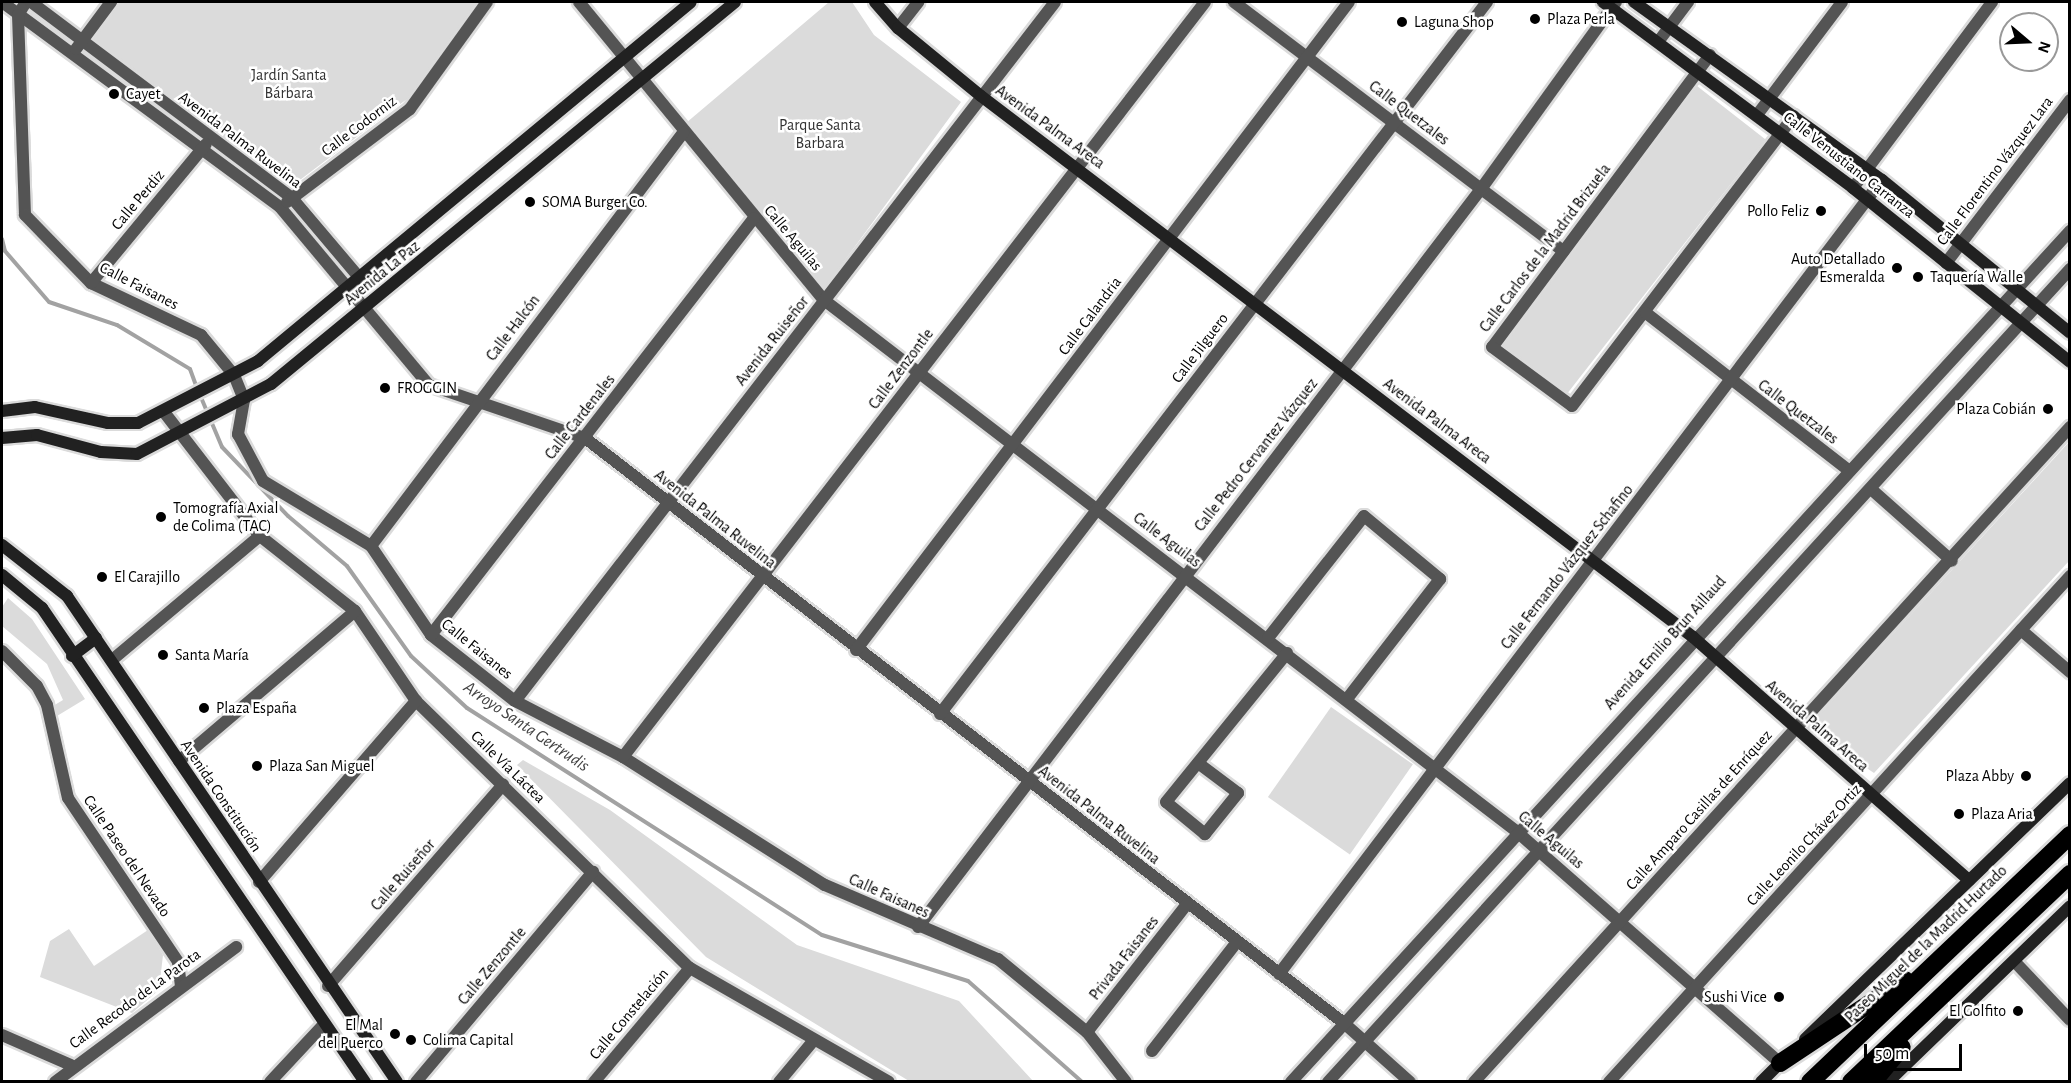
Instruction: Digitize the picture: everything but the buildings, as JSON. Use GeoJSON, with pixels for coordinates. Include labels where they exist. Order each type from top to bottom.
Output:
{"type":"FeatureCollection","features":[{"type":"Feature","properties":{"kind":"highway","name":"Paseo Miguel de la Madrid Hurtado"},"geometry":{"type":"LineString","coordinates":[[1810,1082],[2070,835]]}},
{"type":"Feature","properties":{"kind":"highway"},"geometry":{"type":"LineString","coordinates":[[1851,1082],[2070,874]]}},
{"type":"Feature","properties":{"kind":"highway"},"geometry":{"type":"LineString","coordinates":[[1780,1063],[1946,952]]}},
{"type":"Feature","properties":{"kind":"highway"},"geometry":{"type":"LineString","coordinates":[[1873,1082],[1966,972]]}},
{"type":"Feature","properties":{"kind":"street","name":"Avenida Palma Ruvelina"},"geometry":{"type":"LineString","coordinates":[[2,2],[71,57],[280,207],[429,385],[479,399],[585,438],[856,650],[1345,1024],[1410,1082]]}},
{"type":"Feature","properties":{"kind":"street"},"geometry":{"type":"LineString","coordinates":[[18,15],[26,2]]}},
{"type":"Feature","properties":{"kind":"street","name":"Avenida Palma Ruvelina"},"geometry":{"type":"LineString","coordinates":[[31,2],[81,43],[292,198],[358,276]]}},
{"type":"Feature","properties":{"kind":"street"},"geometry":{"type":"LineString","coordinates":[[71,57],[111,2]]}},
{"type":"Feature","properties":{"kind":"street","name":"Calle Codorniz"},"geometry":{"type":"LineString","coordinates":[[280,207],[410,109],[487,2]]}},
{"type":"Feature","properties":{"kind":"street","name":"Calle Aguilas"},"geometry":{"type":"LineString","coordinates":[[579,2],[627,55],[683,132],[824,300],[1434,765],[1538,849],[1780,1063]]}},
{"type":"Feature","properties":{"kind":"street","name":"Avenida La Paz"},"geometry":{"type":"LineString","coordinates":[[2,438],[37,435],[120,455],[154,448],[244,400],[364,308],[645,80],[735,2]]}},
{"type":"Feature","properties":{"kind":"street","name":"Avenida Palma Areca"},"geometry":{"type":"LineString","coordinates":[[875,2],[898,28],[981,96],[1078,166],[1693,637],[1794,730],[1969,880]]}},
{"type":"Feature","properties":{"kind":"street"},"geometry":{"type":"LineString","coordinates":[[898,28],[918,2]]}},
{"type":"Feature","properties":{"kind":"street","name":"Avenida Ruiseñor"},"geometry":{"type":"LineString","coordinates":[[515,701],[1055,2]]}},
{"type":"Feature","properties":{"kind":"street","name":"Calle Zenzontle"},"geometry":{"type":"LineString","coordinates":[[623,757],[1205,2]]}},
{"type":"Feature","properties":{"kind":"street","name":"Calle Quetzales"},"geometry":{"type":"LineString","coordinates":[[1234,2],[1563,251]]}},
{"type":"Feature","properties":{"kind":"street","name":"Calle Calandria"},"geometry":{"type":"LineString","coordinates":[[856,650],[1349,2]]}},
{"type":"Feature","properties":{"kind":"street","name":"Calle Jilguero"},"geometry":{"type":"LineString","coordinates":[[940,714],[1487,2]]}},
{"type":"Feature","properties":{"kind":"street","name":"Calle Venustiano Carranza"},"geometry":{"type":"LineString","coordinates":[[1603,2],[1615,6],[1658,42],[1854,188],[2070,362]]}},
{"type":"Feature","properties":{"kind":"street","name":"Calle Venustiano Carranza"},"geometry":{"type":"LineString","coordinates":[[1634,2],[1882,180],[2070,333]]}},
{"type":"Feature","properties":{"kind":"street"},"geometry":{"type":"LineString","coordinates":[[1658,42],[1688,2]]}},
{"type":"Feature","properties":{"kind":"street"},"geometry":{"type":"LineString","coordinates":[[1757,115],[1842,2]]}},
{"type":"Feature","properties":{"kind":"street"},"geometry":{"type":"LineString","coordinates":[[1854,188],[1992,2]]}},
{"type":"Feature","properties":{"kind":"street","name":"Avenida La Paz"},"geometry":{"type":"LineString","coordinates":[[2,411],[63,411],[124,425],[164,412],[258,361],[627,55],[686,3]]}},
{"type":"Feature","properties":{"kind":"street","name":"Calle Pedro Cervantez Vázquez"},"geometry":{"type":"LineString","coordinates":[[918,927],[1184,574],[1481,189],[1615,6]]}},
{"type":"Feature","properties":{"kind":"street","name":"Calle Faisanes"},"geometry":{"type":"LineString","coordinates":[[18,15],[26,215],[91,283],[201,335],[234,375],[244,400],[238,434],[263,481],[371,546],[431,635],[515,701],[623,757],[825,885],[918,927],[998,959],[1087,1032],[1126,1082]]}},
{"type":"Feature","properties":{"kind":"street","name":"Calle Carlos de la Madrid Brizuela"},"geometry":{"type":"LineString","coordinates":[[1710,55],[1492,347],[1518,367],[1572,406],[1646,313],[1794,116]]}},
{"type":"Feature","properties":{"kind":"street","name":"Calle Florentino Vázquez Lara"},"geometry":{"type":"LineString","coordinates":[[1946,263],[2070,100]]}},
{"type":"Feature","properties":{"kind":"street","name":"Calle Halcón"},"geometry":{"type":"LineString","coordinates":[[371,546],[479,399],[683,132]]}},
{"type":"Feature","properties":{"kind":"street","name":"Calle Perdiz"},"geometry":{"type":"LineString","coordinates":[[91,283],[210,138]]}},
{"type":"Feature","properties":{"kind":"street","name":"Calle Fernando Vázquez Schafino"},"geometry":{"type":"LineString","coordinates":[[1279,974],[1434,765],[1732,382],[1882,180]]}},
{"type":"Feature","properties":{"kind":"street","name":"Calle Cardenales"},"geometry":{"type":"LineString","coordinates":[[431,635],[754,218]]}},
{"type":"Feature","properties":{"kind":"street","name":"Avenida Emilio Brun Aillaud"},"geometry":{"type":"LineString","coordinates":[[1291,1082],[1693,637],[2018,290],[2070,231]]}},
{"type":"Feature","properties":{"kind":"street"},"geometry":{"type":"LineString","coordinates":[[1328,1082],[1538,849],[1716,658],[2070,269]]}},
{"type":"Feature","properties":{"kind":"street","name":"Calle Quetzales"},"geometry":{"type":"LineString","coordinates":[[1646,313],[1847,470]]}},
{"type":"Feature","properties":{"kind":"street","name":"Calle Vía Láctea"},"geometry":{"type":"LineString","coordinates":[[164,412],[260,536],[355,611],[416,701],[690,968],[889,1082]]}},
{"type":"Feature","properties":{"kind":"street","name":"Calle Amparo Casillas de Enríquez"},"geometry":{"type":"LineString","coordinates":[[1474,1082],[1794,730],[1952,561],[2070,427]]}},
{"type":"Feature","properties":{"kind":"street"},"geometry":{"type":"LineString","coordinates":[[1871,489],[1952,561]]}},
{"type":"Feature","properties":{"kind":"street"},"geometry":{"type":"LineString","coordinates":[[1268,638],[1364,516],[1440,579],[1347,699]]}},
{"type":"Feature","properties":{"kind":"street"},"geometry":{"type":"LineString","coordinates":[[111,660],[260,536]]}},
{"type":"Feature","properties":{"kind":"street","name":"Avenida Constitución"},"geometry":{"type":"LineString","coordinates":[[2,545],[67,596],[328,986],[397,1082]]}},
{"type":"Feature","properties":{"kind":"street"},"geometry":{"type":"LineString","coordinates":[[2,575],[42,608],[72,656],[365,1082]]}},
{"type":"Feature","properties":{"kind":"street","name":"Calle Leonilo Chávez Ortiz"},"geometry":{"type":"LineString","coordinates":[[1609,1082],[1693,986],[1873,796],[2070,576]]}},
{"type":"Feature","properties":{"kind":"street"},"geometry":{"type":"LineString","coordinates":[[178,761],[355,611]]}},
{"type":"Feature","properties":{"kind":"street"},"geometry":{"type":"LineString","coordinates":[[2021,630],[2070,672]]}},
{"type":"Feature","properties":{"kind":"street"},"geometry":{"type":"LineString","coordinates":[[72,656],[96,638]]}},
{"type":"Feature","properties":{"kind":"street","name":"Calle Paseo del Nevado"},"geometry":{"type":"LineString","coordinates":[[2,651],[37,686],[47,705],[68,798],[178,962],[181,985]]}},
{"type":"Feature","properties":{"kind":"street"},"geometry":{"type":"LineString","coordinates":[[1198,763],[1238,793],[1205,834],[1166,802],[1287,653]]}},
{"type":"Feature","properties":{"kind":"street"},"geometry":{"type":"LineString","coordinates":[[259,882],[416,701]]}},
{"type":"Feature","properties":{"kind":"street"},"geometry":{"type":"LineString","coordinates":[[1761,1082],[2070,783]]}},
{"type":"Feature","properties":{"kind":"street","name":"Calle Ruiseñor"},"geometry":{"type":"LineString","coordinates":[[328,986],[503,785]]}},
{"type":"Feature","properties":{"kind":"street","name":"Calle Zenzontle"},"geometry":{"type":"LineString","coordinates":[[416,1082],[593,872]]}},
{"type":"Feature","properties":{"kind":"street","name":"Privada Faisanes"},"geometry":{"type":"LineString","coordinates":[[1087,1032],[1187,904]]}},
{"type":"Feature","properties":{"kind":"street"},"geometry":{"type":"LineString","coordinates":[[1888,1082],[2070,906]]}},
{"type":"Feature","properties":{"kind":"street"},"geometry":{"type":"LineString","coordinates":[[1152,1051],[1237,942]]}},
{"type":"Feature","properties":{"kind":"street","name":"Calle Recodo de La Parota"},"geometry":{"type":"LineString","coordinates":[[55,1082],[72,1065],[236,947]]}},
{"type":"Feature","properties":{"kind":"street"},"geometry":{"type":"LineString","coordinates":[[2014,961],[2070,1020]]}},
{"type":"Feature","properties":{"kind":"street","name":"Calle Constelación"},"geometry":{"type":"LineString","coordinates":[[594,1082],[690,968]]}},
{"type":"Feature","properties":{"kind":"street"},"geometry":{"type":"LineString","coordinates":[[270,1082],[324,1024]]}},
{"type":"Feature","properties":{"kind":"street"},"geometry":{"type":"LineString","coordinates":[[2,1035],[72,1065]]}},
{"type":"Feature","properties":{"kind":"street"},"geometry":{"type":"LineString","coordinates":[[779,1082],[814,1040]]}},
{"type":"Feature","properties":{"kind":"green space","name":"Jardín Santa Bárbara"},"geometry":{"type":"Polygon","coordinates":[[[118,2],[479,2],[407,99],[288,189],[90,41],[118,2]]]}},
{"type":"Feature","properties":{"kind":"green space","name":"Parque Santa Barbara"},"geometry":{"type":"Polygon","coordinates":[[[829,2],[852,2],[874,35],[961,102],[823,290],[686,123],[829,2]]]}},
{"type":"Feature","properties":{"kind":"green space"},"geometry":{"type":"Polygon","coordinates":[[[1697,86],[1766,140],[1566,395],[1498,341],[1697,86]]]}},
{"type":"Feature","properties":{"kind":"green space"},"geometry":{"type":"Polygon","coordinates":[[[2069,442],[2069,561],[1874,773],[1807,728],[2069,442]]]}},
{"type":"Feature","properties":{"kind":"green space"},"geometry":{"type":"Polygon","coordinates":[[[8,598],[32,619],[85,699],[57,716],[53,706],[63,700],[47,664],[2,626],[2,607],[8,598]]]}},
{"type":"Feature","properties":{"kind":"green space"},"geometry":{"type":"Polygon","coordinates":[[[1331,707],[1413,764],[1350,854],[1268,797],[1331,707]]]}},
{"type":"Feature","properties":{"kind":"green space"},"geometry":{"type":"Polygon","coordinates":[[[523,760],[610,810],[797,945],[959,1001],[1033,1081],[909,1081],[706,957],[517,765],[523,760]]]}},
{"type":"Feature","properties":{"kind":"green space"},"geometry":{"type":"Polygon","coordinates":[[[69,929],[94,966],[148,930],[163,955],[159,990],[132,1013],[40,977],[50,941],[69,929]]]}},
{"type":"Feature","properties":{"kind":"waterway","name":"Arroyo Santa Gertrudis"},"geometry":{"type":"LineString","coordinates":[[2,239],[5,251],[49,302],[117,325],[190,369],[197,388]]}},
{"type":"Feature","properties":{"kind":"waterway","name":"Arroyo Santa Gertrudis"},"geometry":{"type":"LineString","coordinates":[[200,395],[222,447],[288,516],[347,566],[411,656],[467,708],[822,935],[968,981],[1082,1082]]}},
{"type":"Feature","properties":{"kind":"place","name":"Plaza Perla"},"geometry":{"type":"Point","coordinates":[1535,19]}},
{"type":"Feature","properties":{"kind":"place","name":"Laguna Shop"},"geometry":{"type":"Point","coordinates":[1402,22]}},
{"type":"Feature","properties":{"kind":"place","name":"Cayet"},"geometry":{"type":"Point","coordinates":[114,94]}},
{"type":"Feature","properties":{"kind":"place","name":"SOMA Burger Co."},"geometry":{"type":"Point","coordinates":[530,202]}},
{"type":"Feature","properties":{"kind":"place","name":"Pollo Feliz"},"geometry":{"type":"Point","coordinates":[1821,211]}},
{"type":"Feature","properties":{"kind":"place","name":"Auto Detallado Esmeralda"},"geometry":{"type":"Point","coordinates":[1897,268]}},
{"type":"Feature","properties":{"kind":"place","name":"Taquería Walle"},"geometry":{"type":"Point","coordinates":[1918,277]}},
{"type":"Feature","properties":{"kind":"place","name":"FROGGIN"},"geometry":{"type":"Point","coordinates":[385,388]}},
{"type":"Feature","properties":{"kind":"place","name":"Plaza Cobián"},"geometry":{"type":"Point","coordinates":[2048,409]}},
{"type":"Feature","properties":{"kind":"place","name":"Tomografía Axial de Colima (TAC)"},"geometry":{"type":"Point","coordinates":[161,517]}},
{"type":"Feature","properties":{"kind":"place","name":"El Carajillo"},"geometry":{"type":"Point","coordinates":[102,577]}},
{"type":"Feature","properties":{"kind":"place","name":"Santa María"},"geometry":{"type":"Point","coordinates":[163,655]}},
{"type":"Feature","properties":{"kind":"place","name":"Plaza España"},"geometry":{"type":"Point","coordinates":[204,708]}},
{"type":"Feature","properties":{"kind":"place","name":"Plaza San Miguel"},"geometry":{"type":"Point","coordinates":[257,766]}},
{"type":"Feature","properties":{"kind":"place","name":"Plaza Abby"},"geometry":{"type":"Point","coordinates":[2026,776]}},
{"type":"Feature","properties":{"kind":"place","name":"Plaza Aria"},"geometry":{"type":"Point","coordinates":[1959,814]}},
{"type":"Feature","properties":{"kind":"place","name":"Sushi Vice"},"geometry":{"type":"Point","coordinates":[1779,997]}},
{"type":"Feature","properties":{"kind":"place","name":"El Golfito"},"geometry":{"type":"Point","coordinates":[2018,1011]}},
{"type":"Feature","properties":{"kind":"place","name":"El Mal del Puerco"},"geometry":{"type":"Point","coordinates":[395,1034]}},
{"type":"Feature","properties":{"kind":"place","name":"Colima Capital"},"geometry":{"type":"Point","coordinates":[411,1040]}}]}
